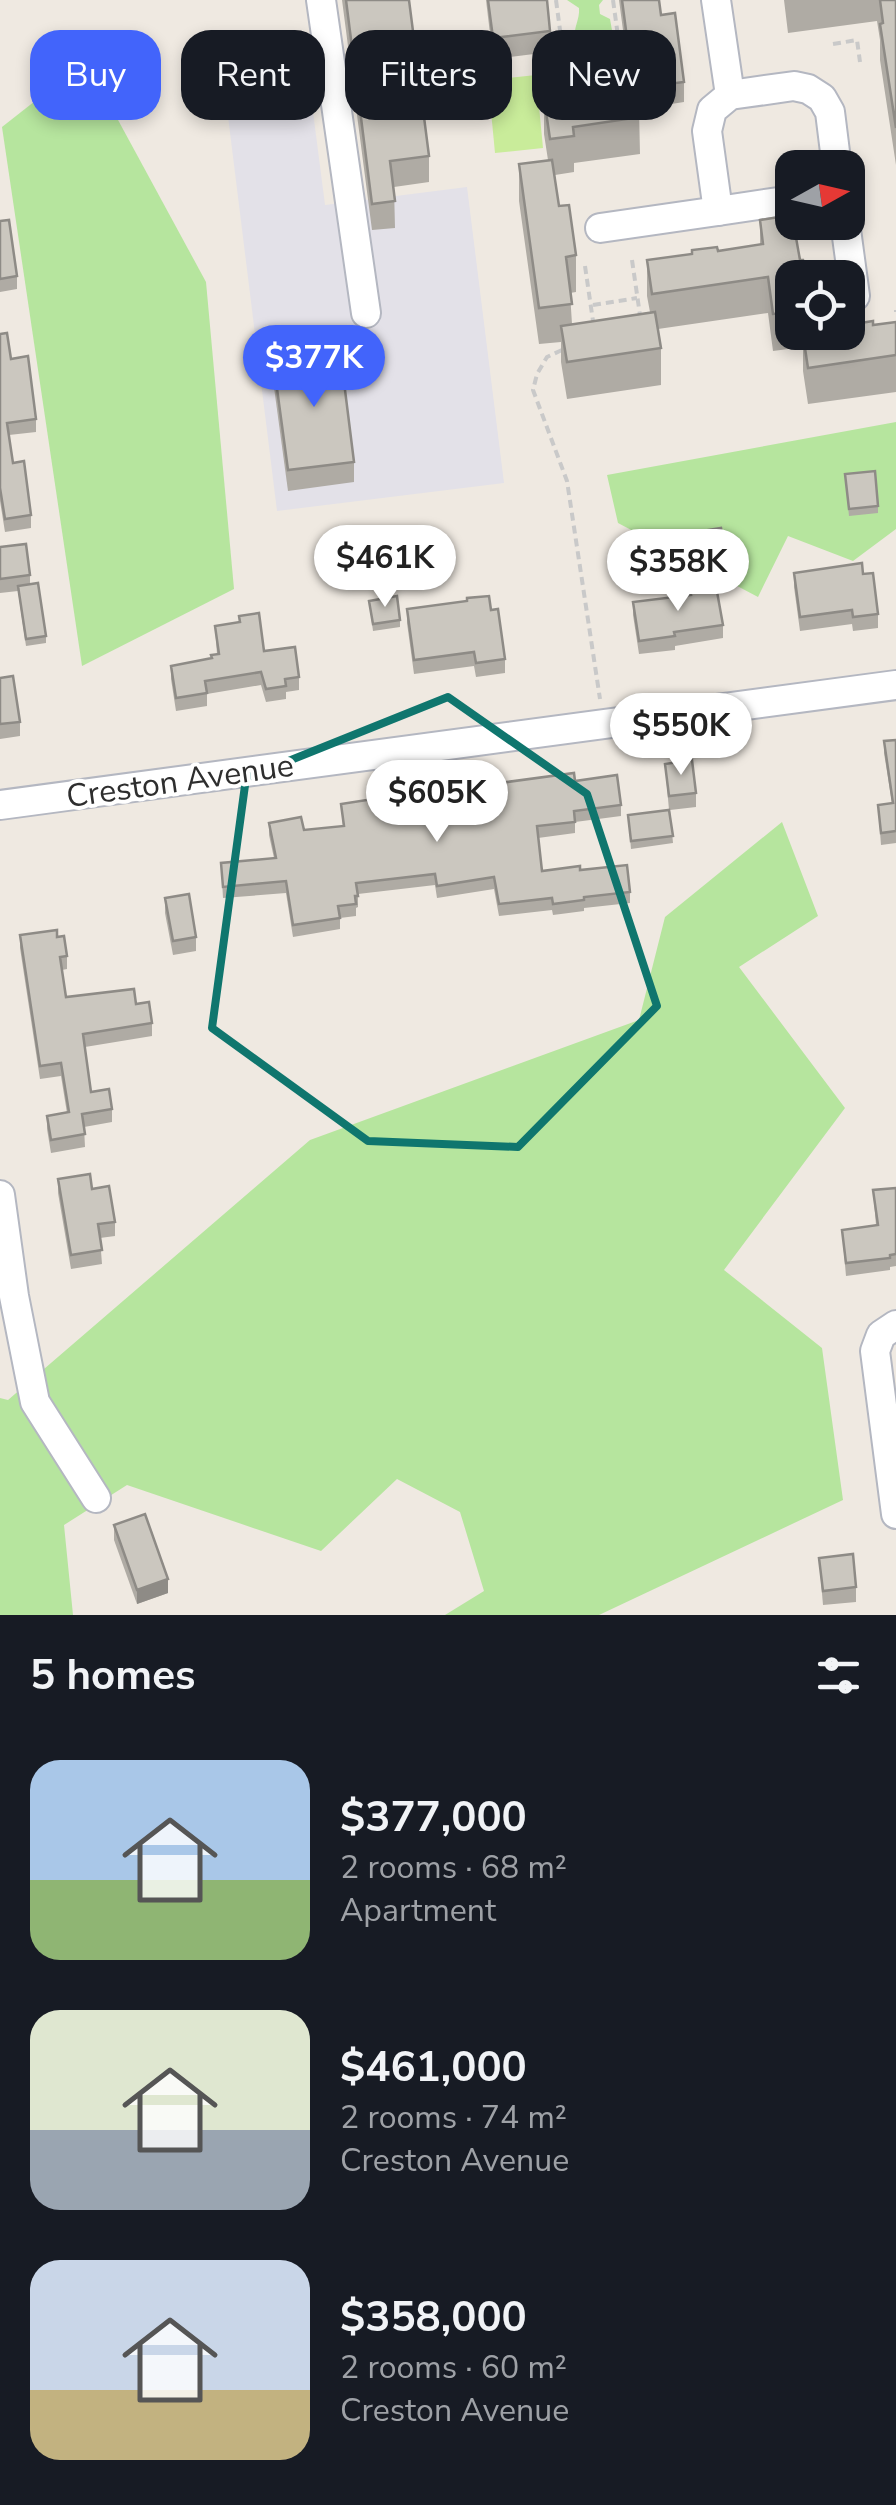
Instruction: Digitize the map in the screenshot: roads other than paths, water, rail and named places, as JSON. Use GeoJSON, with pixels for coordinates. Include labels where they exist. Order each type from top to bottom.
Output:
{"type":"FeatureCollection","features":[{"type":"Feature","properties":{"kind":"street"},"geometry":{"type":"LineString","coordinates":[[320,0],[366,314]]}},
{"type":"Feature","properties":{"kind":"street"},"geometry":{"type":"LineString","coordinates":[[716,0],[730,96]]}},
{"type":"Feature","properties":{"kind":"street"},"geometry":{"type":"LineString","coordinates":[[718,211],[707,130],[712,110],[730,96],[794,86],[808,89],[822,98],[830,112],[835,150]]}},
{"type":"Feature","properties":{"kind":"street"},"geometry":{"type":"LineString","coordinates":[[600,228],[775,203]]}},
{"type":"Feature","properties":{"kind":"street","name":"Creston Avenue"},"geometry":{"type":"LineString","coordinates":[[0,805],[896,685]]}},
{"type":"Feature","properties":{"kind":"street"},"geometry":{"type":"LineString","coordinates":[[0,1195],[14,1296],[35,1402],[96,1498]]}},
{"type":"Feature","properties":{"kind":"street"},"geometry":{"type":"LineString","coordinates":[[895,1325],[880,1335],[875,1351],[896,1514]]}}]}
